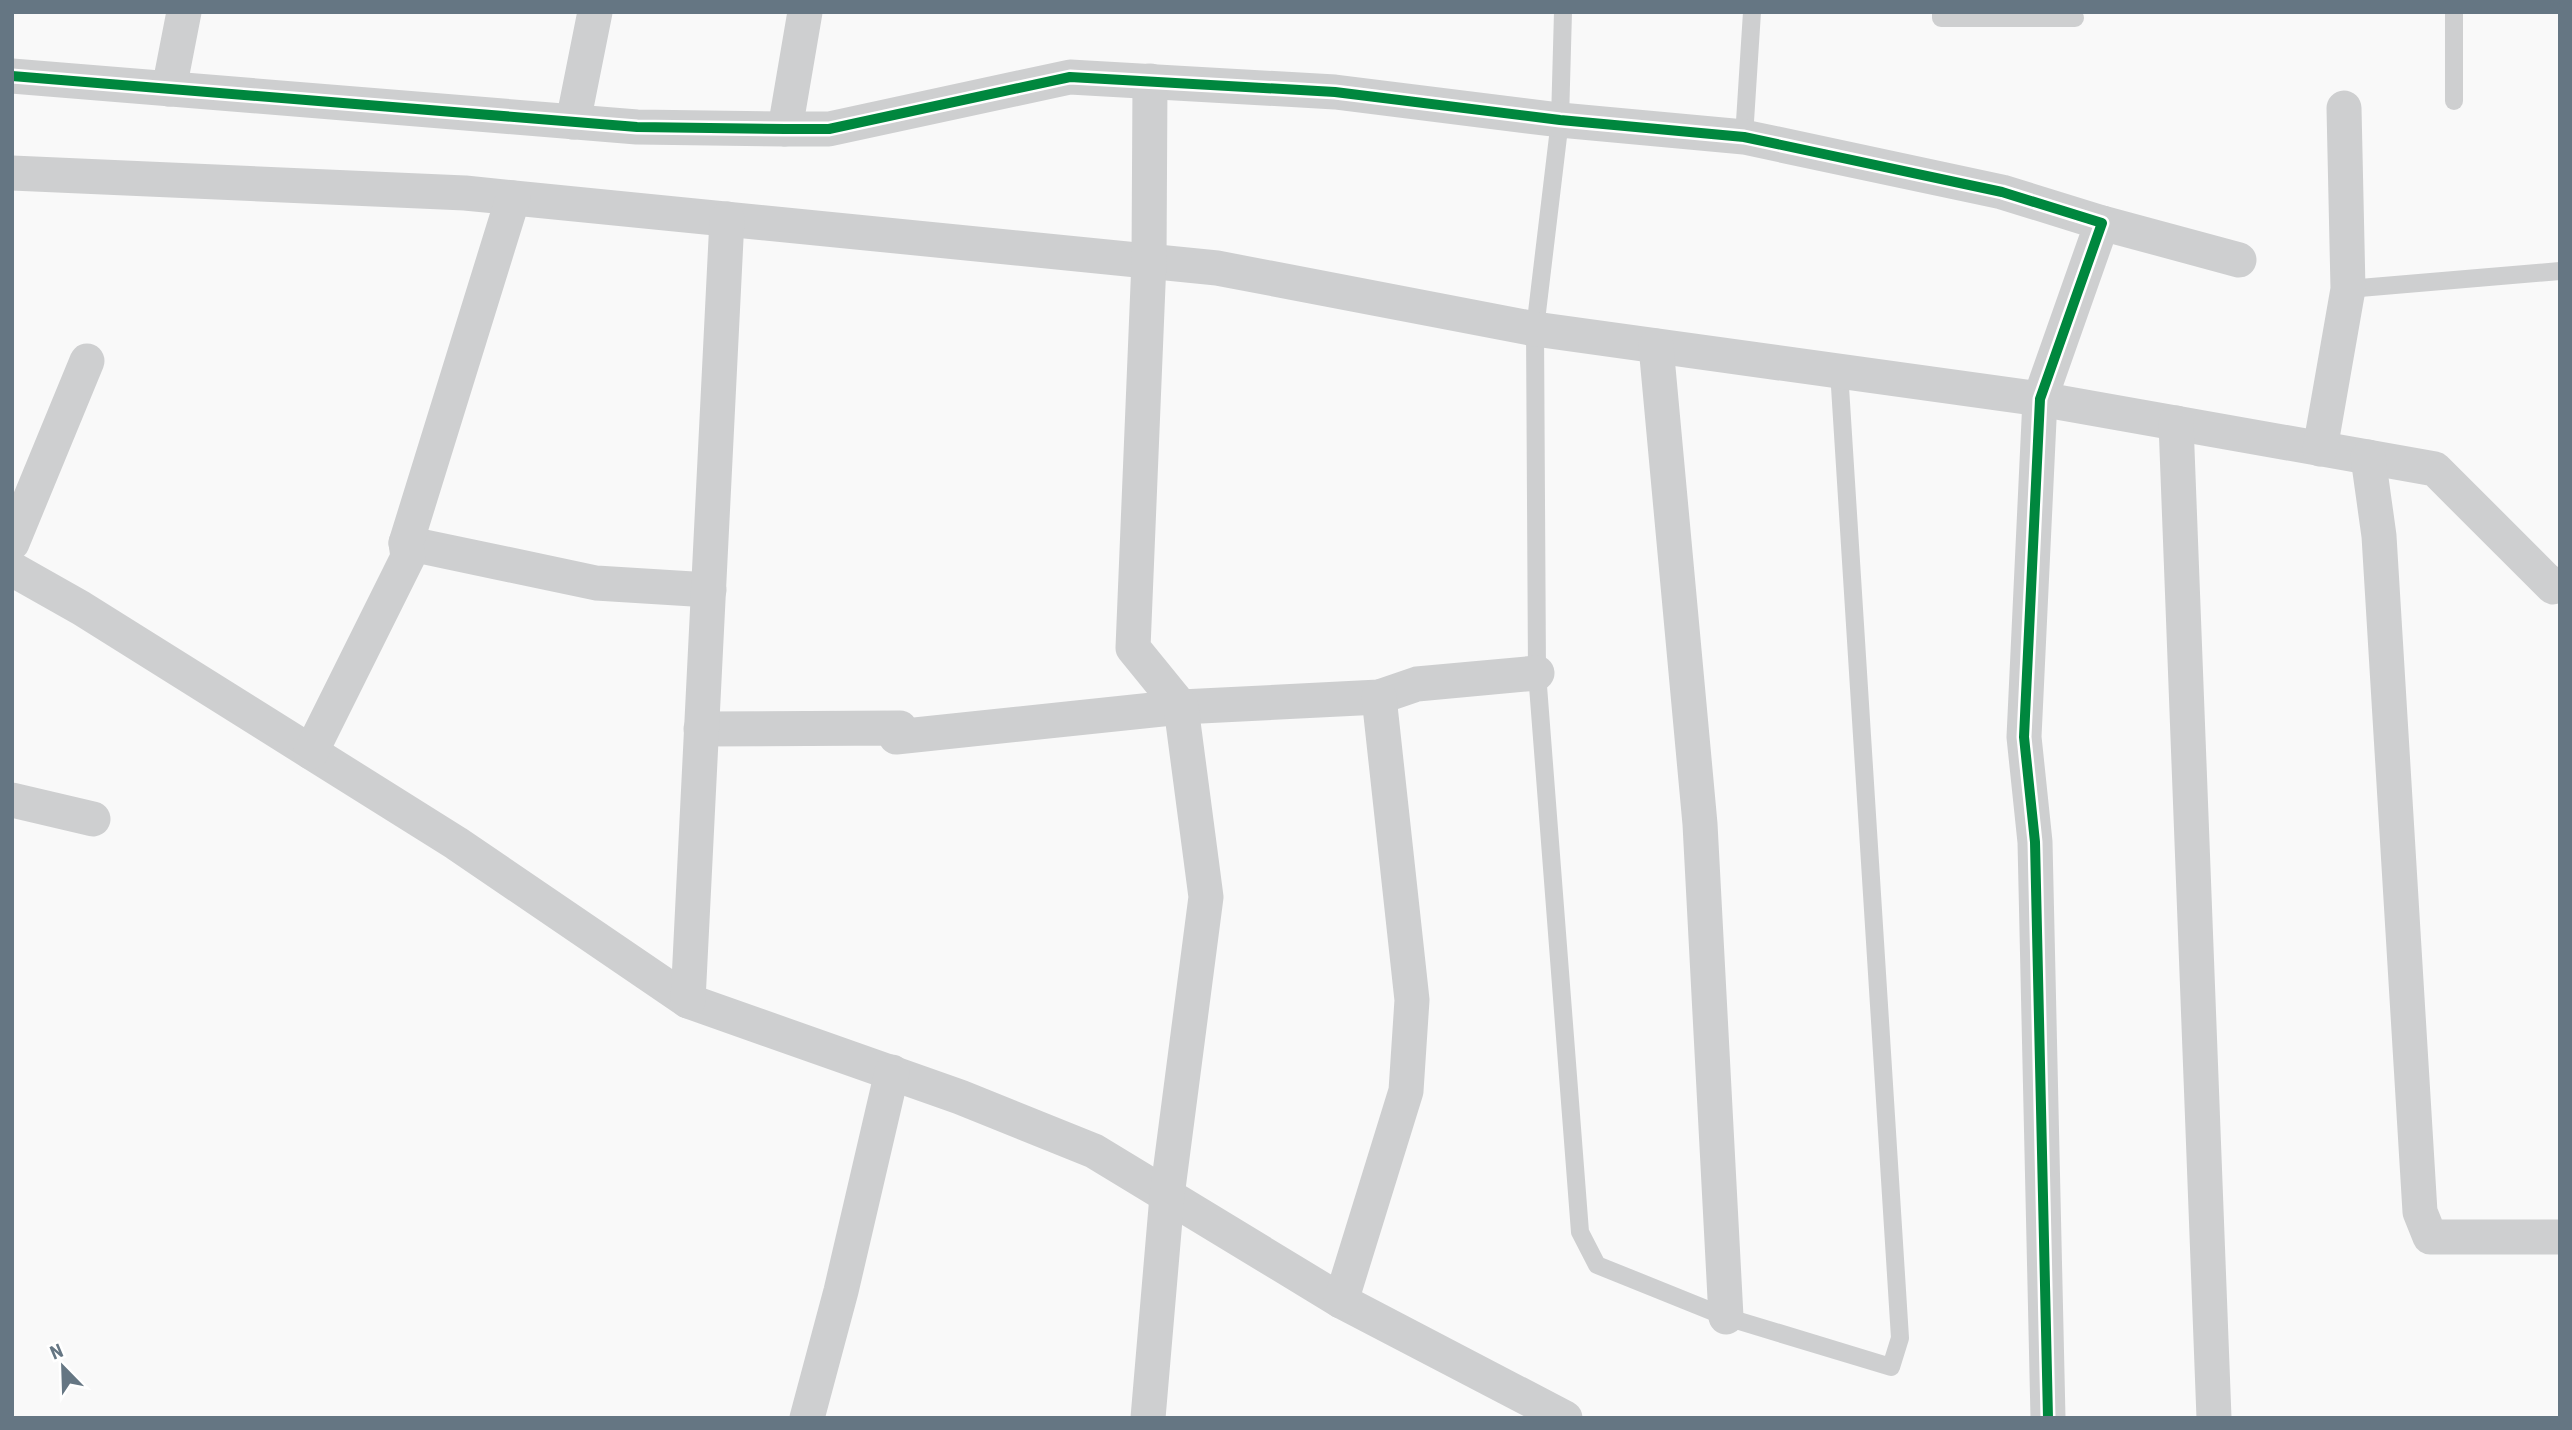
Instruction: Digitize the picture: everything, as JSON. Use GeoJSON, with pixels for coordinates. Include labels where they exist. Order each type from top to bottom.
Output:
{"type":"FeatureCollection","features":[{"type":"Feature","properties":{"kind":"street"},"geometry":{"type":"LineString","coordinates":[[169,89],[184,12]]}},
{"type":"Feature","properties":{"kind":"street"},"geometry":{"type":"LineString","coordinates":[[573,122],[595,12]]}},
{"type":"Feature","properties":{"kind":"street"},"geometry":{"type":"LineString","coordinates":[[785,129],[805,12]]}},
{"type":"Feature","properties":{"kind":"street"},"geometry":{"type":"LineString","coordinates":[[12,76],[637,127],[785,129],[829,129],[1070,77],[1335,92],[1560,120],[1744,137],[2002,192],[2102,223],[2239,260]]}},
{"type":"Feature","properties":{"kind":"street"},"geometry":{"type":"LineString","coordinates":[[1148,1418],[1167,1196],[1206,897],[1181,707],[1133,648],[1149,261],[1150,81]]}},
{"type":"Feature","properties":{"kind":"street"},"geometry":{"type":"LineString","coordinates":[[2320,449],[2348,289],[2344,108]]}},
{"type":"Feature","properties":{"kind":"street"},"geometry":{"type":"LineString","coordinates":[[12,173],[465,193],[1217,268],[1535,329],[2040,399],[2435,469],[2558,588]]}},
{"type":"Feature","properties":{"kind":"street"},"geometry":{"type":"LineString","coordinates":[[311,752],[408,557],[406,543],[513,198]]}},
{"type":"Feature","properties":{"kind":"street"},"geometry":{"type":"LineString","coordinates":[[688,1001],[727,219]]}},
{"type":"Feature","properties":{"kind":"street"},"geometry":{"type":"LineString","coordinates":[[2048,1418],[2035,842],[2024,737],[2040,399],[2102,223]]}},
{"type":"Feature","properties":{"kind":"street"},"geometry":{"type":"LineString","coordinates":[[1656,346],[1700,824],[1726,1317]]}},
{"type":"Feature","properties":{"kind":"street"},"geometry":{"type":"LineString","coordinates":[[12,543],[87,361]]}},
{"type":"Feature","properties":{"kind":"street"},"geometry":{"type":"LineString","coordinates":[[2176,423],[2214,1418]]}},
{"type":"Feature","properties":{"kind":"street"},"geometry":{"type":"LineString","coordinates":[[2368,457],[2379,536],[2420,1212],[2430,1237],[2560,1237]]}},
{"type":"Feature","properties":{"kind":"street"},"geometry":{"type":"LineString","coordinates":[[406,543],[596,583],[709,590]]}},
{"type":"Feature","properties":{"kind":"street"},"geometry":{"type":"LineString","coordinates":[[12,569],[81,608],[456,843],[688,1001],[960,1097],[1094,1152],[1341,1301],[1565,1418]]}},
{"type":"Feature","properties":{"kind":"street"},"geometry":{"type":"LineString","coordinates":[[701,729],[900,728],[896,737],[1181,707],[1379,697],[1417,684],[1537,673]]}},
{"type":"Feature","properties":{"kind":"street"},"geometry":{"type":"LineString","coordinates":[[1341,1301],[1406,1091],[1412,1000],[1379,697]]}},
{"type":"Feature","properties":{"kind":"street"},"geometry":{"type":"LineString","coordinates":[[12,800],[93,819]]}},
{"type":"Feature","properties":{"kind":"street"},"geometry":{"type":"LineString","coordinates":[[807,1418],[841,1291],[892,1072]]}},
{"type":"Feature","properties":{"kind":"lane"},"geometry":{"type":"LineString","coordinates":[[1563,12],[1560,120],[1535,329],[1537,673],[1580,1232],[1597,1265],[1726,1317],[1891,1367],[1900,1338],[1839,371]]}},
{"type":"Feature","properties":{"kind":"lane"},"geometry":{"type":"LineString","coordinates":[[1744,137],[1752,12]]}},
{"type":"Feature","properties":{"kind":"lane"},"geometry":{"type":"LineString","coordinates":[[1941,12],[1941,18],[2075,18]]}},
{"type":"Feature","properties":{"kind":"lane"},"geometry":{"type":"LineString","coordinates":[[2454,12],[2454,101]]}},
{"type":"Feature","properties":{"kind":"lane"},"geometry":{"type":"LineString","coordinates":[[2348,289],[2560,271]]}},
{"type":"Feature","properties":{"kind":"cycle path"},"geometry":{"type":"LineString","coordinates":[[12,76],[637,127],[785,129],[829,129],[1070,77],[1335,92],[1560,120],[1744,137],[2002,192],[2102,223],[2040,399],[2024,737],[2035,842],[2048,1418]]}}]}
